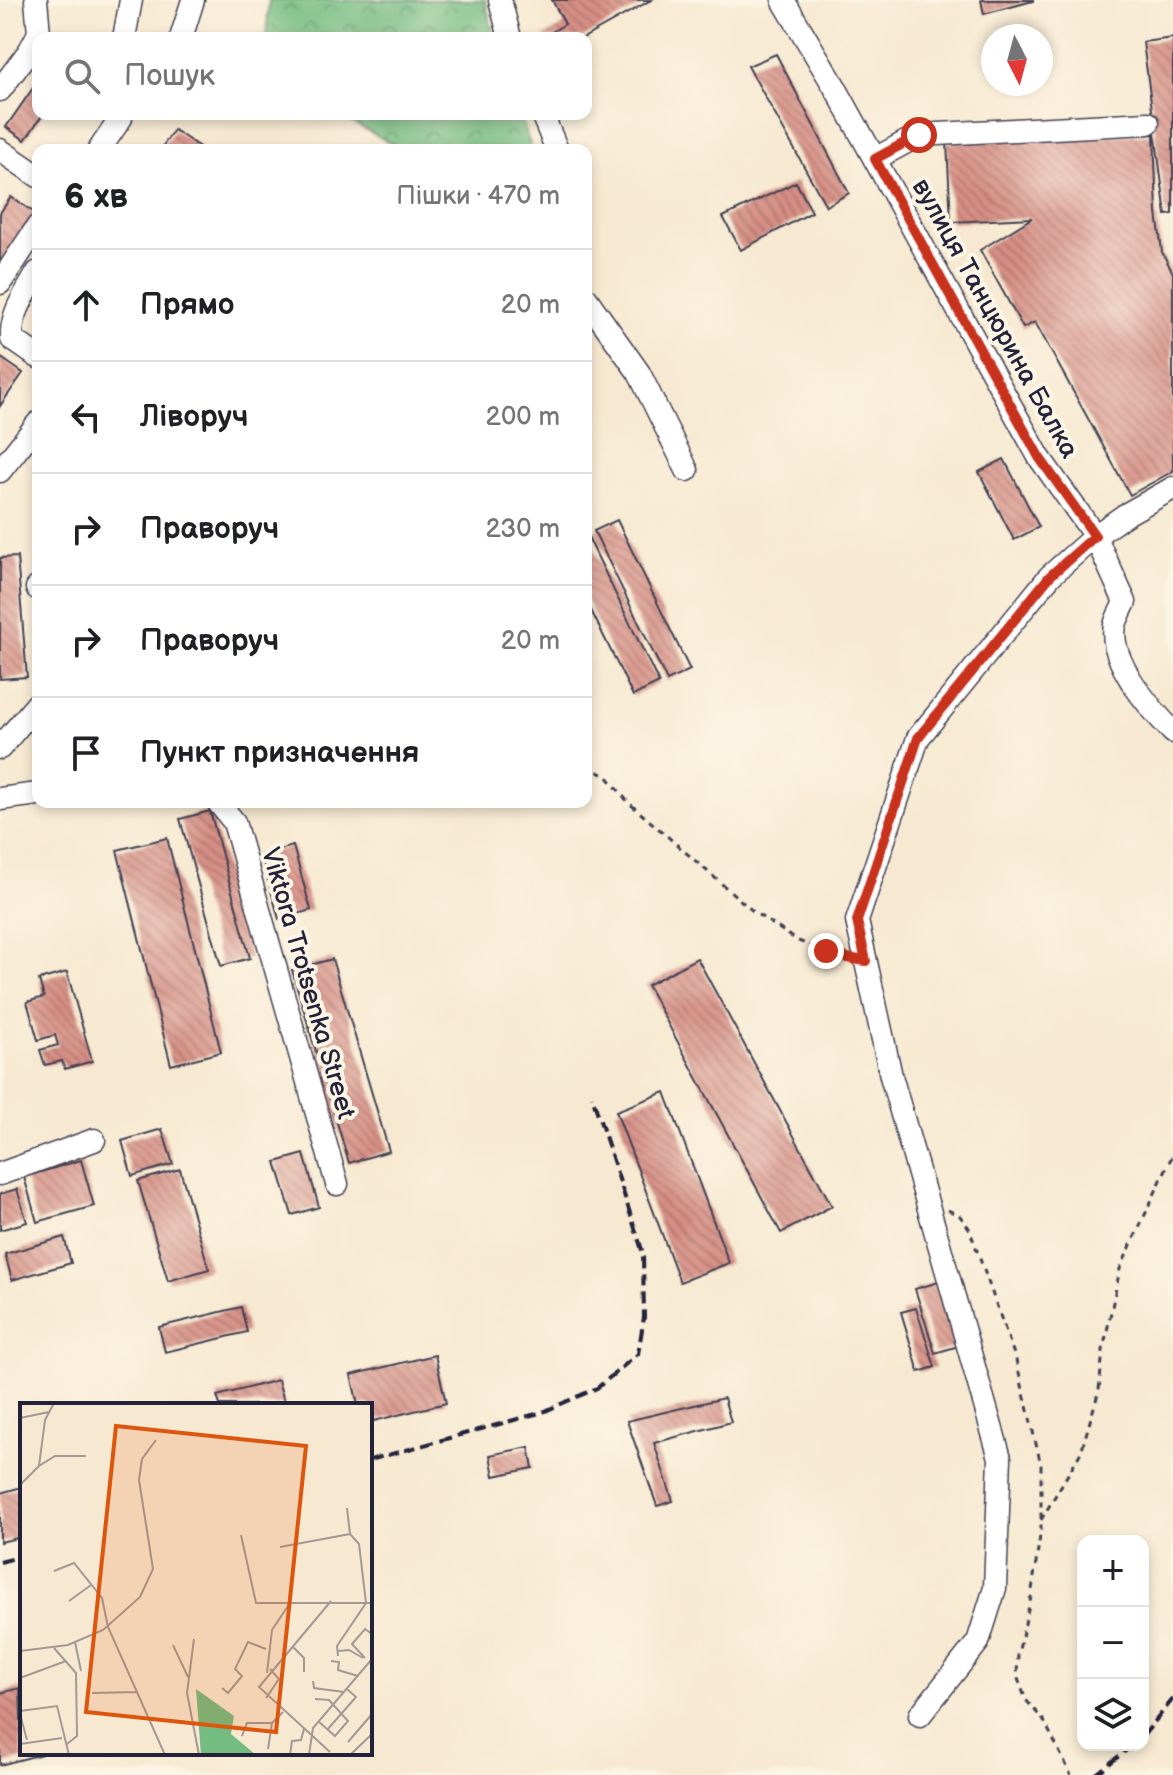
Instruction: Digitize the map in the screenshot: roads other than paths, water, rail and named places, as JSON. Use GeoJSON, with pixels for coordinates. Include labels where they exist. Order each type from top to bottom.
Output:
{"type":"FeatureCollection","features":[{"type":"Feature","properties":{"kind":"street"},"geometry":{"type":"LineString","coordinates":[[36,0],[39,32]]}},
{"type":"Feature","properties":{"kind":"street"},"geometry":{"type":"LineString","coordinates":[[125,32],[131,0]]}},
{"type":"Feature","properties":{"kind":"street"},"geometry":{"type":"LineString","coordinates":[[183,32],[193,0]]}},
{"type":"Feature","properties":{"kind":"street"},"geometry":{"type":"LineString","coordinates":[[500,0],[508,32]]}},
{"type":"Feature","properties":{"kind":"street","name":"вулиця Танцюрина Балка"},"geometry":{"type":"LineString","coordinates":[[783,0],[875,159],[1039,457],[1095,536],[1125,602],[1115,626],[1116,650],[1130,679],[1173,732]]}},
{"type":"Feature","properties":{"kind":"street"},"geometry":{"type":"LineString","coordinates":[[0,90],[32,52]]}},
{"type":"Feature","properties":{"kind":"street"},"geometry":{"type":"LineString","coordinates":[[103,144],[120,120]]}},
{"type":"Feature","properties":{"kind":"street"},"geometry":{"type":"LineString","coordinates":[[544,120],[554,144]]}},
{"type":"Feature","properties":{"kind":"street"},"geometry":{"type":"LineString","coordinates":[[875,159],[919,135],[1148,123]]}},
{"type":"Feature","properties":{"kind":"street"},"geometry":{"type":"LineString","coordinates":[[0,150],[32,172]]}},
{"type":"Feature","properties":{"kind":"street"},"geometry":{"type":"LineString","coordinates":[[0,283],[32,235]]}},
{"type":"Feature","properties":{"kind":"street"},"geometry":{"type":"LineString","coordinates":[[32,282],[11,327],[12,339],[32,353]]}},
{"type":"Feature","properties":{"kind":"street"},"geometry":{"type":"LineString","coordinates":[[592,306],[639,373],[687,470]]}},
{"type":"Feature","properties":{"kind":"street"},"geometry":{"type":"LineString","coordinates":[[0,471],[32,431]]}},
{"type":"Feature","properties":{"kind":"street"},"geometry":{"type":"LineString","coordinates":[[920,1715],[978,1642],[995,1588],[1000,1458],[891,1076],[857,921],[918,738],[1050,576],[1095,536],[1173,488]]}},
{"type":"Feature","properties":{"kind":"street"},"geometry":{"type":"LineString","coordinates":[[0,748],[32,710]]}},
{"type":"Feature","properties":{"kind":"street"},"geometry":{"type":"LineString","coordinates":[[0,799],[32,795]]}},
{"type":"Feature","properties":{"kind":"street","name":"Viktora Trotsenka Street"},"geometry":{"type":"LineString","coordinates":[[223,808],[234,822],[337,1184]]}},
{"type":"Feature","properties":{"kind":"street"},"geometry":{"type":"LineString","coordinates":[[0,1174],[94,1140]]}},
{"type":"Feature","properties":{"kind":"railway"},"geometry":{"type":"LineString","coordinates":[[372,1459],[543,1412],[597,1388],[638,1354],[644,1317],[643,1253],[592,1096]]}},
{"type":"Feature","properties":{"kind":"railway"},"geometry":{"type":"LineString","coordinates":[[0,1562],[20,1557]]}},
{"type":"Feature","properties":{"kind":"railway"},"geometry":{"type":"LineString","coordinates":[[1149,1729],[1173,1699]]}},
{"type":"Feature","properties":{"kind":"railway"},"geometry":{"type":"LineString","coordinates":[[1095,1775],[1125,1751]]}}]}
